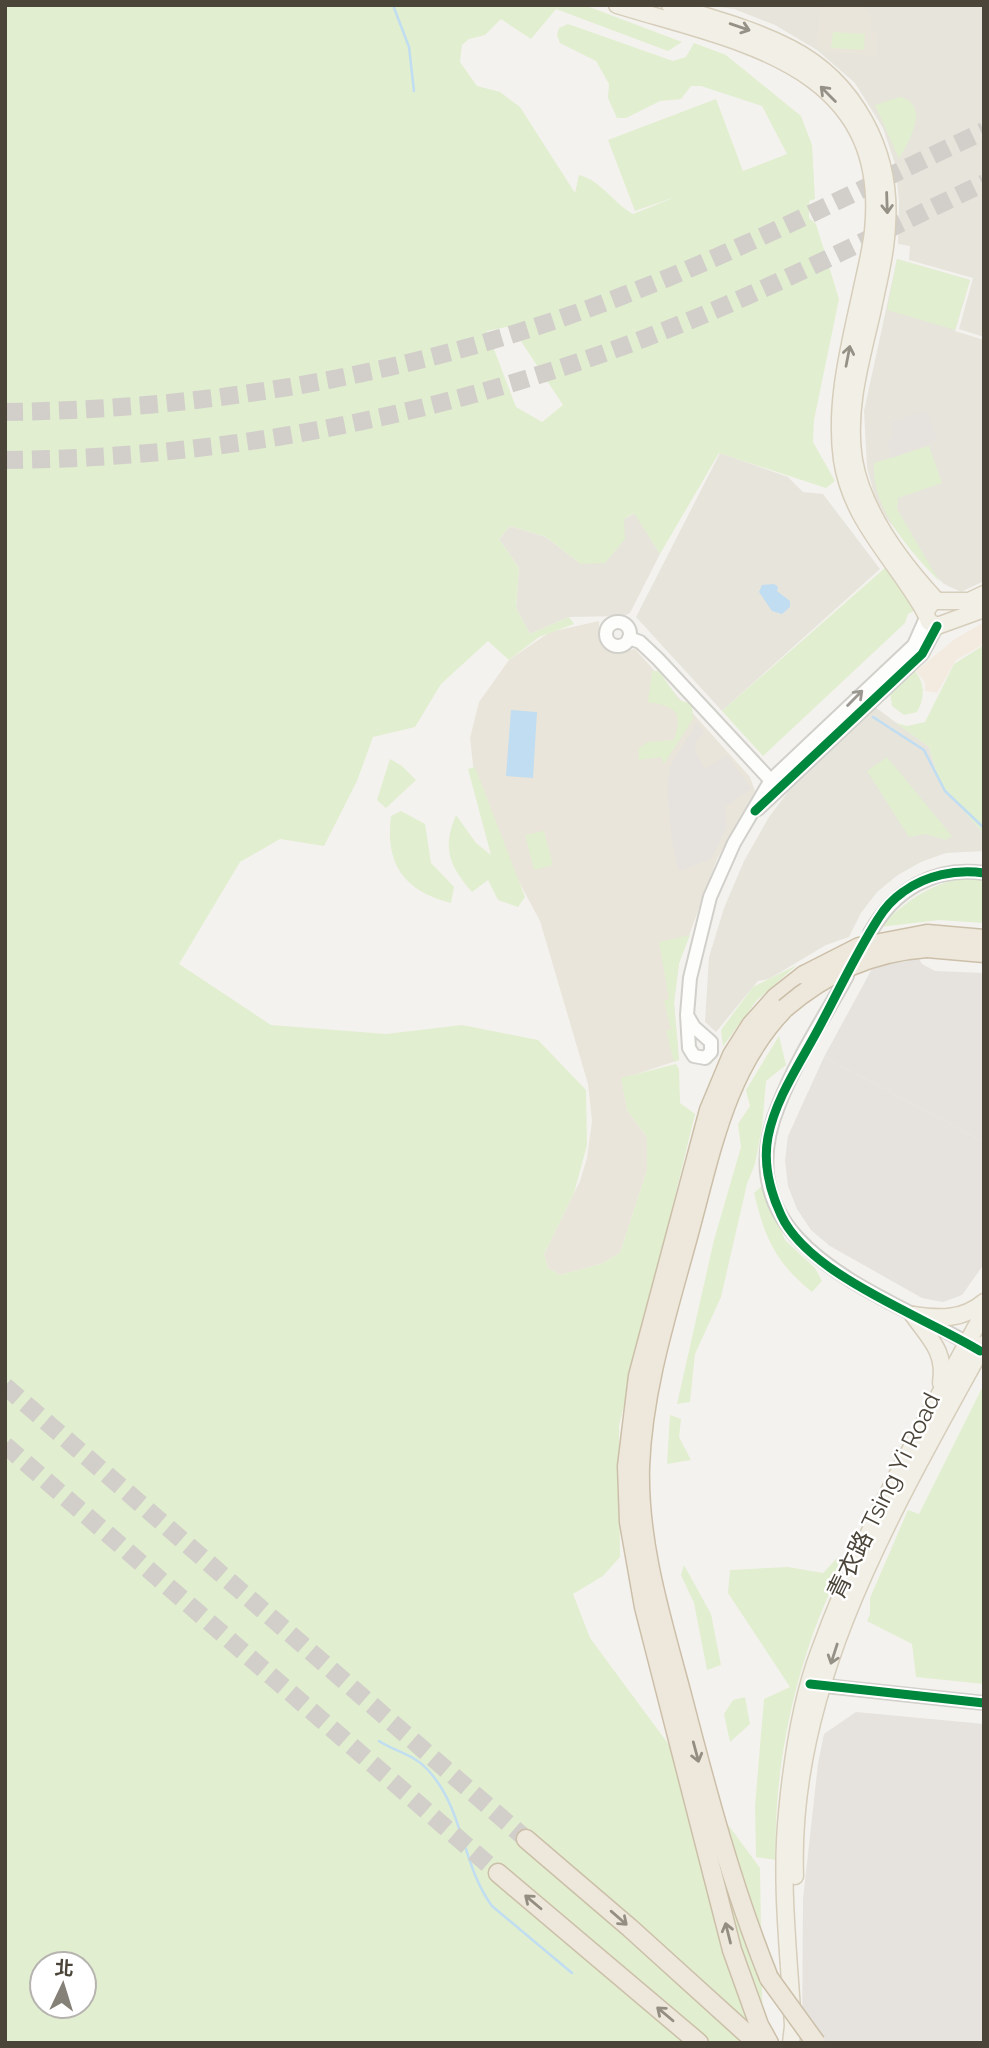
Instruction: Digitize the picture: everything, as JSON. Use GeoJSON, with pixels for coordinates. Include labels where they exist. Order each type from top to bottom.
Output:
{"type":"FeatureCollection","features":[{"type":"Feature","properties":{"kind":"highway"},"geometry":{"type":"LineString","coordinates":[[805,2043],[769,1978],[722,1849],[632,1548],[627,1493],[628,1438],[638,1376],[709,1110],[724,1073],[758,1018],[804,975],[859,947],[984,939]]}},
{"type":"Feature","properties":{"kind":"highway"},"geometry":{"type":"LineString","coordinates":[[769,2043],[740,1972],[673,1688],[652,1580],[640,1495],[643,1424],[653,1373],[719,1125],[735,1080],[760,1037],[785,1007],[821,980],[846,967],[927,941],[984,953]]}},
{"type":"Feature","properties":{"kind":"highway"},"geometry":{"type":"LineString","coordinates":[[526,1839],[630,1928],[757,2043]]}},
{"type":"Feature","properties":{"kind":"highway"},"geometry":{"type":"LineString","coordinates":[[498,1873],[699,2043]]}},
{"type":"Feature","properties":{"kind":"highway"},"geometry":{"type":"LineString","coordinates":[[740,1972],[779,2043]]}},
{"type":"Feature","properties":{"kind":"highway"},"geometry":{"type":"LineString","coordinates":[[769,1978],[816,2043]]}},
{"type":"Feature","properties":{"kind":"main road"},"geometry":{"type":"LineString","coordinates":[[617,5],[724,36],[775,56],[813,79],[837,103],[852,124],[872,177],[874,214],[871,244],[843,384],[839,424],[842,462],[851,496],[868,531],[936,613]]}},
{"type":"Feature","properties":{"kind":"main road"},"geometry":{"type":"LineString","coordinates":[[670,5],[753,31],[807,57],[848,94],[870,131],[885,174],[887,226],[854,396],[853,457],[872,512],[936,613]]}},
{"type":"Feature","properties":{"kind":"main road"},"geometry":{"type":"LineString","coordinates":[[936,613],[984,594]]}},
{"type":"Feature","properties":{"kind":"main road"},"geometry":{"type":"LineString","coordinates":[[936,613],[984,609]]}},
{"type":"Feature","properties":{"kind":"main road"},"geometry":{"type":"LineString","coordinates":[[914,1315],[954,1317],[984,1302]]}},
{"type":"Feature","properties":{"kind":"main road","name":"青衣路 Tsing Yi Road"},"geometry":{"type":"LineString","coordinates":[[791,2043],[793,2026],[784,1853],[792,1767],[817,1685],[847,1613],[872,1555],[977,1346],[984,1312]]}},
{"type":"Feature","properties":{"kind":"main road"},"geometry":{"type":"LineString","coordinates":[[914,1315],[941,1354],[943,1369],[940,1392]]}},
{"type":"Feature","properties":{"kind":"main road","name":"青衣路 Tsing Yi Road"},"geometry":{"type":"LineString","coordinates":[[797,2043],[800,2016],[795,1862],[802,1778],[817,1685],[818,1654],[857,1558],[940,1392],[977,1346]]}},
{"type":"Feature","properties":{"kind":"street"},"geometry":{"type":"LineString","coordinates":[[687,1015],[693,961],[710,897],[734,843],[775,784],[922,654],[936,613]]}},
{"type":"Feature","properties":{"kind":"street"},"geometry":{"type":"LineString","coordinates":[[629,638],[640,642],[658,659],[775,784]]}},
{"type":"Feature","properties":{"kind":"street"},"geometry":{"type":"LineString","coordinates":[[870,933],[890,903],[920,882],[955,872],[984,873]]}},
{"type":"Feature","properties":{"kind":"street"},"geometry":{"type":"LineString","coordinates":[[847,976],[779,1103],[768,1138],[767,1164],[771,1191],[782,1217],[807,1251],[914,1315],[977,1346]]}},
{"type":"Feature","properties":{"kind":"street"},"geometry":{"type":"LineString","coordinates":[[817,1685],[984,1703]]}},
{"type":"Feature","properties":{"kind":"shaded area"},"geometry":{"type":"Polygon","coordinates":[[[707,5],[984,5],[984,337],[959,329],[973,278],[909,260],[910,246],[898,244],[899,201],[895,164],[883,128],[855,83],[817,50],[775,25],[734,9],[707,5]]]}},
{"type":"Feature","properties":{"kind":"shaded area"},"geometry":{"type":"Polygon","coordinates":[[[820,5],[863,5],[871,15],[870,31],[878,33],[877,56],[827,51],[817,47],[820,5]]]}},
{"type":"Feature","properties":{"kind":"shaded area"},"geometry":{"type":"Polygon","coordinates":[[[897,259],[970,280],[955,331],[984,340],[984,581],[961,592],[944,584],[887,519],[875,497],[867,468],[864,411],[897,259]]]}},
{"type":"Feature","properties":{"kind":"shaded area"},"geometry":{"type":"Polygon","coordinates":[[[927,410],[937,440],[892,458],[888,444],[893,433],[890,423],[927,410]]]}},
{"type":"Feature","properties":{"kind":"shaded area"},"geometry":{"type":"Polygon","coordinates":[[[720,453],[788,477],[803,492],[823,494],[880,569],[722,711],[636,617],[720,453]]]}},
{"type":"Feature","properties":{"kind":"shaded area"},"geometry":{"type":"Polygon","coordinates":[[[635,513],[660,554],[630,613],[624,616],[569,617],[530,634],[516,608],[519,568],[499,539],[510,526],[546,537],[581,564],[624,519],[635,513]]]}},
{"type":"Feature","properties":{"kind":"shaded area"},"geometry":{"type":"Polygon","coordinates":[[[599,621],[599,637],[604,647],[614,653],[635,649],[750,777],[755,791],[717,859],[679,963],[674,1003],[679,1060],[622,1079],[627,1110],[647,1137],[647,1170],[620,1253],[601,1264],[560,1275],[548,1268],[544,1254],[580,1181],[587,1158],[592,1121],[588,1084],[540,921],[503,852],[474,774],[470,738],[479,702],[509,660],[550,632],[599,621]]]}},
{"type":"Feature","properties":{"kind":"shaded area"},"geometry":{"type":"Polygon","coordinates":[[[984,622],[984,644],[956,660],[937,693],[925,691],[925,682],[916,671],[955,639],[984,622]]]}},
{"type":"Feature","properties":{"kind":"shaded area"},"geometry":{"type":"Polygon","coordinates":[[[875,707],[929,747],[940,783],[984,834],[984,851],[946,853],[921,862],[898,875],[877,892],[861,913],[849,937],[826,945],[769,979],[758,981],[716,1032],[705,1022],[709,957],[724,908],[744,861],[769,817],[800,776],[835,739],[875,707]]]}},
{"type":"Feature","properties":{"kind":"shaded area"},"geometry":{"type":"Polygon","coordinates":[[[697,723],[704,733],[697,740],[695,751],[705,769],[727,755],[751,789],[725,807],[727,827],[711,859],[679,871],[672,842],[667,791],[670,766],[697,723]]]}},
{"type":"Feature","properties":{"kind":"shaded area"},"geometry":{"type":"Polygon","coordinates":[[[918,957],[922,964],[935,971],[984,973],[984,1142],[824,1057],[873,967],[918,957]]]}},
{"type":"Feature","properties":{"kind":"shaded area"},"geometry":{"type":"Polygon","coordinates":[[[824,1057],[984,1142],[984,1264],[962,1295],[943,1302],[922,1298],[830,1246],[811,1230],[797,1209],[788,1186],[785,1161],[788,1136],[824,1057]]]}},
{"type":"Feature","properties":{"kind":"shaded area"},"geometry":{"type":"Polygon","coordinates":[[[856,1712],[984,1724],[984,2043],[802,2043],[803,1899],[818,1764],[824,1734],[856,1712]]]}},
{"type":"Feature","properties":{"kind":"green space"},"geometry":{"type":"Polygon","coordinates":[[[5,5],[584,5],[682,42],[668,51],[556,9],[531,39],[501,19],[485,35],[469,39],[462,45],[460,62],[477,86],[500,92],[520,107],[575,193],[579,175],[594,182],[633,214],[678,196],[635,211],[608,140],[716,99],[743,171],[787,154],[762,106],[701,86],[691,86],[681,99],[660,101],[626,118],[617,118],[608,98],[609,84],[596,61],[560,43],[557,35],[559,28],[568,24],[673,61],[686,57],[694,43],[726,55],[801,116],[812,145],[815,199],[809,201],[809,218],[816,224],[839,299],[814,420],[813,442],[835,481],[826,488],[719,453],[660,554],[634,513],[624,519],[625,539],[605,563],[581,564],[546,537],[510,526],[499,539],[519,568],[516,608],[530,634],[569,617],[574,624],[539,637],[509,660],[488,641],[441,684],[415,727],[373,737],[357,781],[324,846],[280,839],[240,862],[179,964],[271,1025],[386,1034],[462,1025],[538,1040],[586,1090],[587,1145],[574,1193],[544,1254],[548,1268],[560,1275],[601,1264],[620,1253],[647,1170],[647,1137],[627,1110],[621,1078],[676,1064],[679,1069],[680,1103],[695,1114],[619,1426],[620,1557],[603,1576],[573,1594],[590,1638],[760,1868],[763,2043],[5,2043],[5,5]],[[511,326],[487,331],[516,407],[542,422],[563,405],[511,326]]]}},
{"type":"Feature","properties":{"kind":"green space"},"geometry":{"type":"Polygon","coordinates":[[[833,32],[865,34],[864,50],[831,48],[833,32]]]}},
{"type":"Feature","properties":{"kind":"green space"},"geometry":{"type":"Polygon","coordinates":[[[900,97],[909,101],[916,116],[912,134],[899,159],[875,105],[900,97]]]}},
{"type":"Feature","properties":{"kind":"green space"},"geometry":{"type":"Polygon","coordinates":[[[897,259],[970,280],[955,330],[887,310],[897,259]]]}},
{"type":"Feature","properties":{"kind":"green space"},"geometry":{"type":"Polygon","coordinates":[[[929,446],[942,483],[898,498],[897,509],[940,582],[895,528],[879,497],[875,480],[874,463],[929,446]]]}},
{"type":"Feature","properties":{"kind":"green space"},"geometry":{"type":"Polygon","coordinates":[[[886,567],[917,609],[908,614],[905,623],[763,756],[722,711],[886,567]]]}},
{"type":"Feature","properties":{"kind":"green space"},"geometry":{"type":"Polygon","coordinates":[[[984,645],[984,834],[940,783],[929,747],[896,723],[907,726],[925,722],[954,664],[984,645]]]}},
{"type":"Feature","properties":{"kind":"green space"},"geometry":{"type":"Polygon","coordinates":[[[652,671],[659,671],[679,700],[692,704],[693,719],[664,764],[661,757],[639,760],[638,749],[648,742],[674,740],[677,730],[677,716],[671,708],[648,702],[652,671]]]}},
{"type":"Feature","properties":{"kind":"green space"},"geometry":{"type":"Polygon","coordinates":[[[915,671],[923,691],[921,701],[917,712],[904,715],[892,706],[890,693],[915,671]]]}},
{"type":"Feature","properties":{"kind":"green space"},"geometry":{"type":"Polygon","coordinates":[[[887,757],[952,836],[946,840],[926,834],[909,837],[867,771],[887,757]]]}},
{"type":"Feature","properties":{"kind":"green space"},"geometry":{"type":"Polygon","coordinates":[[[390,759],[416,780],[386,808],[377,800],[390,759]]]}},
{"type":"Feature","properties":{"kind":"green space"},"geometry":{"type":"Polygon","coordinates":[[[475,767],[525,897],[518,907],[498,900],[488,880],[472,892],[453,865],[450,856],[449,838],[456,815],[476,843],[491,855],[468,769],[475,767]]]}},
{"type":"Feature","properties":{"kind":"green space"},"geometry":{"type":"Polygon","coordinates":[[[401,811],[425,824],[431,863],[454,887],[451,903],[421,891],[401,873],[391,848],[390,833],[391,816],[401,811]]]}},
{"type":"Feature","properties":{"kind":"green space"},"geometry":{"type":"Polygon","coordinates":[[[544,831],[553,865],[534,870],[525,835],[544,831]]]}},
{"type":"Feature","properties":{"kind":"green space"},"geometry":{"type":"Polygon","coordinates":[[[976,877],[984,881],[984,923],[939,920],[880,927],[901,907],[923,892],[948,882],[976,877]]]}},
{"type":"Feature","properties":{"kind":"green space"},"geometry":{"type":"Polygon","coordinates":[[[690,935],[679,963],[674,1003],[679,1060],[674,1062],[666,1031],[671,1029],[664,1001],[669,999],[659,942],[690,935]]]}},
{"type":"Feature","properties":{"kind":"green space"},"geometry":{"type":"Polygon","coordinates":[[[797,965],[757,1000],[723,1046],[721,1030],[753,987],[797,965]]]}},
{"type":"Feature","properties":{"kind":"green space"},"geometry":{"type":"Polygon","coordinates":[[[779,1036],[786,1065],[766,1081],[755,1164],[747,1184],[721,1297],[695,1354],[690,1402],[677,1404],[714,1240],[741,1147],[738,1124],[750,1106],[746,1090],[779,1036]]]}},
{"type":"Feature","properties":{"kind":"green space"},"geometry":{"type":"Polygon","coordinates":[[[763,1185],[785,1240],[815,1268],[822,1281],[812,1292],[780,1259],[767,1236],[754,1193],[763,1185]]]}},
{"type":"Feature","properties":{"kind":"green space"},"geometry":{"type":"Polygon","coordinates":[[[984,1384],[984,1684],[916,1677],[912,1644],[867,1621],[870,1598],[908,1510],[919,1514],[984,1384]]]}},
{"type":"Feature","properties":{"kind":"green space"},"geometry":{"type":"Polygon","coordinates":[[[670,1415],[681,1419],[679,1437],[691,1460],[667,1464],[670,1415]]]}},
{"type":"Feature","properties":{"kind":"green space"},"geometry":{"type":"Polygon","coordinates":[[[838,1557],[848,1557],[816,1626],[792,1704],[779,1784],[776,1860],[756,1857],[755,1806],[764,1699],[790,1687],[728,1593],[730,1570],[788,1567],[823,1573],[838,1557]]]}},
{"type":"Feature","properties":{"kind":"green space"},"geometry":{"type":"Polygon","coordinates":[[[684,1565],[711,1614],[721,1665],[707,1670],[694,1603],[681,1575],[684,1565]]]}},
{"type":"Feature","properties":{"kind":"green space"},"geometry":{"type":"Polygon","coordinates":[[[745,1697],[750,1724],[730,1742],[724,1714],[733,1700],[745,1697]]]}},
{"type":"Feature","properties":{"kind":"water"},"geometry":{"type":"Polygon","coordinates":[[[774,584],[778,587],[777,591],[790,601],[790,607],[782,614],[772,611],[759,592],[762,585],[774,584]]]}},
{"type":"Feature","properties":{"kind":"water"},"geometry":{"type":"Polygon","coordinates":[[[511,710],[537,712],[533,778],[506,776],[511,710]]]}},
{"type":"Feature","properties":{"kind":"waterway"},"geometry":{"type":"LineString","coordinates":[[393,5],[409,47],[414,91]]}},
{"type":"Feature","properties":{"kind":"waterway"},"geometry":{"type":"LineString","coordinates":[[873,717],[924,750],[945,791],[984,828]]}},
{"type":"Feature","properties":{"kind":"waterway"},"geometry":{"type":"LineString","coordinates":[[379,1741],[426,1768],[448,1800],[474,1872],[492,1906],[572,1973]]}},
{"type":"Feature","properties":{"kind":"tunnel"},"geometry":{"type":"LineString","coordinates":[[5,412],[163,403],[241,394],[319,382],[472,346],[547,323],[668,278],[759,238],[984,131]]}},
{"type":"Feature","properties":{"kind":"tunnel"},"geometry":{"type":"LineString","coordinates":[[5,460],[93,457],[267,439],[437,404],[604,353],[686,322],[799,272],[984,183]]}},
{"type":"Feature","properties":{"kind":"tunnel"},"geometry":{"type":"LineString","coordinates":[[5,1386],[526,1839]]}},
{"type":"Feature","properties":{"kind":"tunnel"},"geometry":{"type":"LineString","coordinates":[[5,1445],[498,1873]]}},
{"type":"Feature","properties":{"kind":"cycle path"},"geometry":{"type":"LineString","coordinates":[[755,811],[922,654],[937,626]]}},
{"type":"Feature","properties":{"kind":"cycle path"},"geometry":{"type":"LineString","coordinates":[[980,1351],[870,1293],[816,1257],[795,1237],[781,1215],[771,1187],[766,1157],[772,1122],[784,1092],[883,912],[903,892],[931,877],[963,872],[984,873]]}},
{"type":"Feature","properties":{"kind":"cycle path"},"geometry":{"type":"LineString","coordinates":[[810,1684],[984,1703]]}}]}
